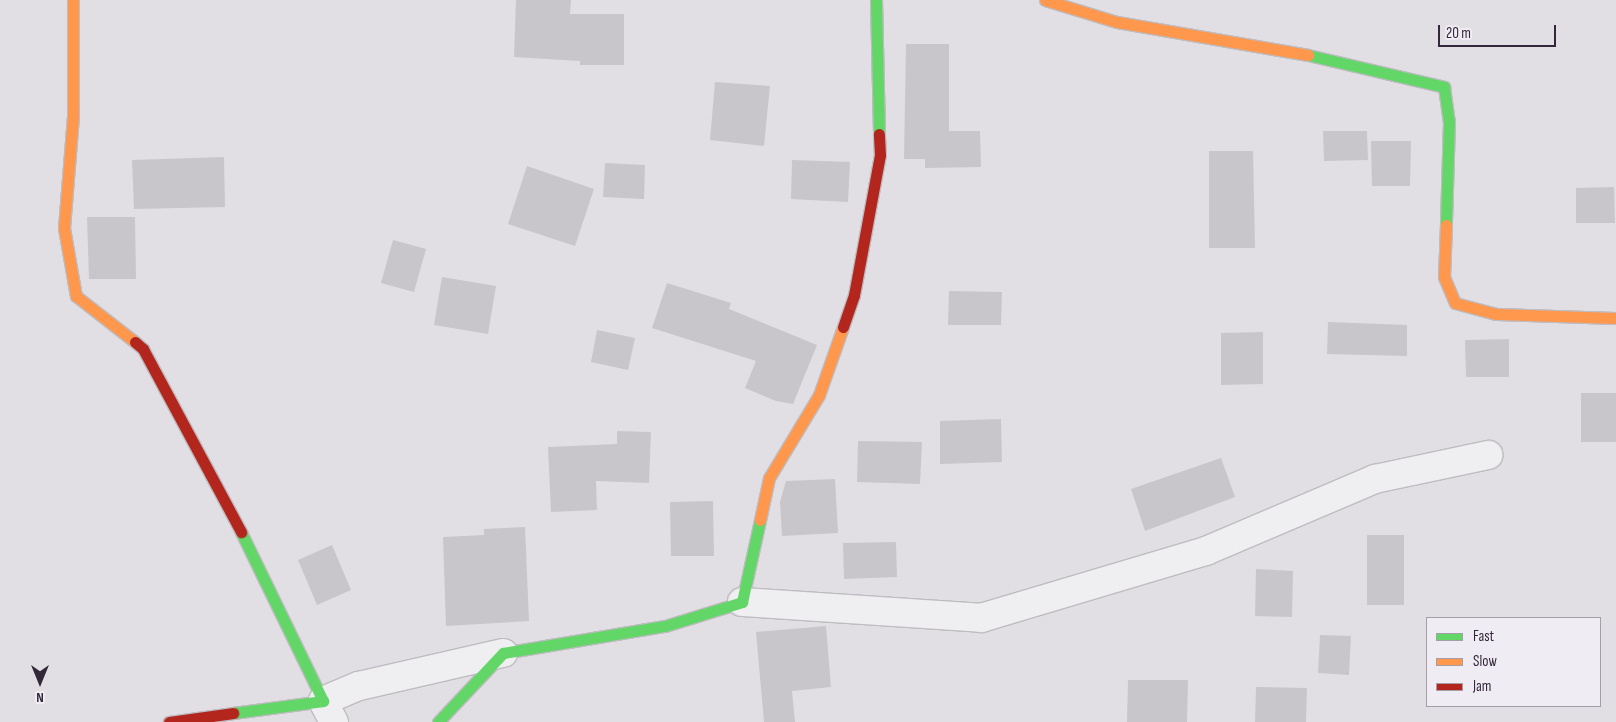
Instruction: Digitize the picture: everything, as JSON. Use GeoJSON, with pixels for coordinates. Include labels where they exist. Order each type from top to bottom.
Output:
{"type":"FeatureCollection","features":[{"type":"Feature","properties":{"kind":"street"},"geometry":{"type":"LineString","coordinates":[[73,0],[73,116],[64,228],[76,296],[143,349],[222,494],[328,711]]}},
{"type":"Feature","properties":{"kind":"street"},"geometry":{"type":"LineString","coordinates":[[742,602],[769,478],[818,396],[854,295],[880,155],[876,0]]}},
{"type":"Feature","properties":{"kind":"street"},"geometry":{"type":"LineString","coordinates":[[1045,0],[1117,22],[1336,60],[1444,87],[1449,121],[1444,277],[1455,303],[1496,314],[1616,318]]}},
{"type":"Feature","properties":{"kind":"street"},"geometry":{"type":"LineString","coordinates":[[170,722],[328,711],[359,686],[503,653],[665,626],[742,602],[981,618],[1206,551],[1375,479],[1488,455]]}},
{"type":"Feature","properties":{"kind":"street"},"geometry":{"type":"LineString","coordinates":[[438,722],[503,653]]}},
{"type":"Feature","properties":{"kind":"building"},"geometry":{"type":"Polygon","coordinates":[[[516,0],[571,0],[570,14],[624,14],[624,65],[580,65],[580,61],[514,57],[516,0]]]}},
{"type":"Feature","properties":{"kind":"building"},"geometry":{"type":"Polygon","coordinates":[[[906,44],[949,44],[949,131],[980,131],[981,167],[925,168],[925,159],[904,159],[906,44]]]}},
{"type":"Feature","properties":{"kind":"building"},"geometry":{"type":"Polygon","coordinates":[[[715,82],[770,86],[764,146],[710,140],[715,82]]]}},
{"type":"Feature","properties":{"kind":"building"},"geometry":{"type":"Polygon","coordinates":[[[1323,131],[1367,131],[1368,160],[1324,161],[1323,131]]]}},
{"type":"Feature","properties":{"kind":"building"},"geometry":{"type":"Polygon","coordinates":[[[1371,141],[1411,141],[1410,186],[1372,186],[1371,141]]]}},
{"type":"Feature","properties":{"kind":"building"},"geometry":{"type":"Polygon","coordinates":[[[1209,151],[1253,151],[1255,248],[1209,248],[1209,151]]]}},
{"type":"Feature","properties":{"kind":"building"},"geometry":{"type":"Polygon","coordinates":[[[224,157],[225,207],[134,209],[132,160],[224,157]]]}},
{"type":"Feature","properties":{"kind":"building"},"geometry":{"type":"Polygon","coordinates":[[[792,160],[850,162],[848,202],[791,199],[792,160]]]}},
{"type":"Feature","properties":{"kind":"building"},"geometry":{"type":"Polygon","coordinates":[[[605,163],[645,165],[644,199],[603,197],[605,163]]]}},
{"type":"Feature","properties":{"kind":"building"},"geometry":{"type":"Polygon","coordinates":[[[527,166],[594,189],[575,246],[508,224],[527,166]]]}},
{"type":"Feature","properties":{"kind":"building"},"geometry":{"type":"Polygon","coordinates":[[[1614,187],[1615,223],[1576,223],[1576,188],[1614,187]]]}},
{"type":"Feature","properties":{"kind":"building"},"geometry":{"type":"Polygon","coordinates":[[[87,217],[135,217],[136,279],[89,279],[87,217]]]}},
{"type":"Feature","properties":{"kind":"building"},"geometry":{"type":"Polygon","coordinates":[[[393,240],[426,249],[414,292],[381,283],[393,240]]]}},
{"type":"Feature","properties":{"kind":"building"},"geometry":{"type":"Polygon","coordinates":[[[442,277],[496,286],[488,334],[434,325],[442,277]]]}},
{"type":"Feature","properties":{"kind":"building"},"geometry":{"type":"Polygon","coordinates":[[[667,283],[731,303],[729,309],[817,345],[793,404],[776,401],[745,388],[756,361],[652,328],[667,283]]]}},
{"type":"Feature","properties":{"kind":"building"},"geometry":{"type":"Polygon","coordinates":[[[949,291],[1002,292],[1001,325],[948,325],[949,291]]]}},
{"type":"Feature","properties":{"kind":"building"},"geometry":{"type":"Polygon","coordinates":[[[1328,322],[1407,325],[1407,356],[1327,354],[1328,322]]]}},
{"type":"Feature","properties":{"kind":"building"},"geometry":{"type":"Polygon","coordinates":[[[597,330],[635,338],[628,370],[591,362],[597,330]]]}},
{"type":"Feature","properties":{"kind":"building"},"geometry":{"type":"Polygon","coordinates":[[[1263,332],[1263,384],[1221,385],[1221,333],[1263,332]]]}},
{"type":"Feature","properties":{"kind":"building"},"geometry":{"type":"Polygon","coordinates":[[[1509,339],[1509,377],[1466,377],[1465,340],[1509,339]]]}},
{"type":"Feature","properties":{"kind":"building"},"geometry":{"type":"Polygon","coordinates":[[[1581,393],[1616,393],[1616,442],[1581,442],[1581,393]]]}},
{"type":"Feature","properties":{"kind":"building"},"geometry":{"type":"Polygon","coordinates":[[[1001,419],[1002,462],[940,464],[940,421],[1001,419]]]}},
{"type":"Feature","properties":{"kind":"building"},"geometry":{"type":"Polygon","coordinates":[[[617,431],[651,432],[649,483],[596,481],[597,510],[551,512],[548,447],[617,444],[617,431]]]}},
{"type":"Feature","properties":{"kind":"building"},"geometry":{"type":"Polygon","coordinates":[[[858,441],[922,442],[920,484],[857,482],[858,441]]]}},
{"type":"Feature","properties":{"kind":"building"},"geometry":{"type":"Polygon","coordinates":[[[1221,458],[1235,497],[1145,531],[1131,489],[1221,458]]]}},
{"type":"Feature","properties":{"kind":"building"},"geometry":{"type":"Polygon","coordinates":[[[835,479],[838,533],[782,536],[780,502],[786,481],[835,479]]]}},
{"type":"Feature","properties":{"kind":"building"},"geometry":{"type":"Polygon","coordinates":[[[713,501],[714,556],[671,556],[670,502],[713,501]]]}},
{"type":"Feature","properties":{"kind":"building"},"geometry":{"type":"Polygon","coordinates":[[[525,527],[529,621],[446,626],[443,537],[484,535],[484,529],[525,527]]]}},
{"type":"Feature","properties":{"kind":"building"},"geometry":{"type":"Polygon","coordinates":[[[1367,535],[1404,535],[1404,605],[1367,605],[1367,535]]]}},
{"type":"Feature","properties":{"kind":"building"},"geometry":{"type":"Polygon","coordinates":[[[896,542],[897,577],[844,579],[843,543],[896,542]]]}},
{"type":"Feature","properties":{"kind":"building"},"geometry":{"type":"Polygon","coordinates":[[[332,545],[351,590],[317,605],[298,560],[332,545]]]}},
{"type":"Feature","properties":{"kind":"building"},"geometry":{"type":"Polygon","coordinates":[[[1256,569],[1293,571],[1292,617],[1255,616],[1256,569]]]}},
{"type":"Feature","properties":{"kind":"building"},"geometry":{"type":"Polygon","coordinates":[[[826,626],[831,687],[792,691],[795,722],[764,722],[756,632],[826,626]]]}},
{"type":"Feature","properties":{"kind":"building"},"geometry":{"type":"Polygon","coordinates":[[[1320,635],[1351,636],[1349,675],[1318,673],[1320,635]]]}},
{"type":"Feature","properties":{"kind":"building"},"geometry":{"type":"Polygon","coordinates":[[[1128,680],[1188,680],[1187,722],[1127,722],[1128,680]]]}},
{"type":"Feature","properties":{"kind":"building"},"geometry":{"type":"Polygon","coordinates":[[[1256,687],[1307,688],[1306,722],[1255,722],[1256,687]]]}},
{"type":"Feature","properties":{"kind":"traffic: fast"},"geometry":{"type":"LineString","coordinates":[[876,0],[879,134]]}},
{"type":"Feature","properties":{"kind":"traffic: fast"},"geometry":{"type":"LineString","coordinates":[[1308,55],[1444,87],[1449,121],[1446,225]]}},
{"type":"Feature","properties":{"kind":"traffic: fast"},"geometry":{"type":"LineString","coordinates":[[438,722],[503,653],[665,626],[742,602],[760,520]]}},
{"type":"Feature","properties":{"kind":"traffic: fast"},"geometry":{"type":"LineString","coordinates":[[233,713],[323,701],[241,532]]}},
{"type":"Feature","properties":{"kind":"traffic: slow"},"geometry":{"type":"LineString","coordinates":[[73,0],[73,116],[64,228],[76,296],[135,342]]}},
{"type":"Feature","properties":{"kind":"traffic: slow"},"geometry":{"type":"LineString","coordinates":[[1045,0],[1117,22],[1308,55]]}},
{"type":"Feature","properties":{"kind":"traffic: slow"},"geometry":{"type":"LineString","coordinates":[[1446,225],[1444,277],[1455,303],[1496,314],[1616,318]]}},
{"type":"Feature","properties":{"kind":"traffic: slow"},"geometry":{"type":"LineString","coordinates":[[760,520],[769,478],[819,395],[843,327]]}},
{"type":"Feature","properties":{"kind":"traffic: jam"},"geometry":{"type":"LineString","coordinates":[[843,327],[854,295],[880,155],[879,134]]}},
{"type":"Feature","properties":{"kind":"traffic: jam"},"geometry":{"type":"LineString","coordinates":[[135,342],[143,349],[241,532]]}},
{"type":"Feature","properties":{"kind":"traffic: jam"},"geometry":{"type":"LineString","coordinates":[[169,722],[233,713]]}}]}
